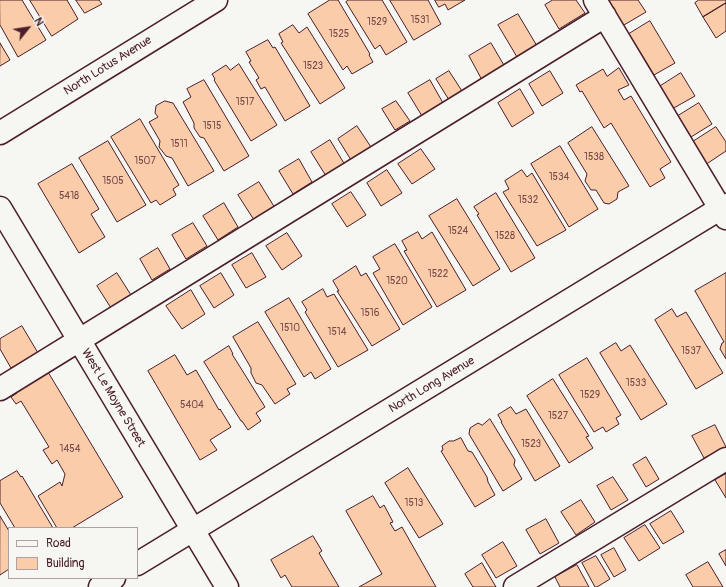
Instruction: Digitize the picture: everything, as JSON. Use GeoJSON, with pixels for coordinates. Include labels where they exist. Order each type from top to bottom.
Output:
{"type":"FeatureCollection","features":[{"type":"Feature","properties":{"kind":"street","name":"North Lotus Avenue"},"geometry":{"type":"LineString","coordinates":[[0,133],[216,0]]}},
{"type":"Feature","properties":{"kind":"street"},"geometry":{"type":"LineString","coordinates":[[0,389],[79,341],[600,8],[724,211]]}},
{"type":"Feature","properties":{"kind":"street","name":"West Le Moyne Street"},"geometry":{"type":"LineString","coordinates":[[0,208],[227,587]]}},
{"type":"Feature","properties":{"kind":"street","name":"North Long Avenue"},"geometry":{"type":"LineString","coordinates":[[138,563],[724,211]]}},
{"type":"Feature","properties":{"kind":"street"},"geometry":{"type":"LineString","coordinates":[[515,587],[726,459]]}},
{"type":"Feature","properties":{"kind":"street"},"geometry":{"type":"LineString","coordinates":[[100,587],[112,579]]}},
{"type":"Feature","properties":{"kind":"building"},"geometry":{"type":"Polygon","coordinates":[[[0,0],[22,0],[46,40],[18,57],[0,25],[0,0]]]}},
{"type":"Feature","properties":{"kind":"building"},"geometry":{"type":"Polygon","coordinates":[[[30,0],[67,0],[78,19],[52,36],[30,0]]]}},
{"type":"Feature","properties":{"kind":"building"},"geometry":{"type":"Polygon","coordinates":[[[76,0],[99,0],[102,4],[85,13],[76,0]]]}},
{"type":"Feature","properties":{"kind":"building"},"geometry":{"type":"Polygon","coordinates":[[[330,0],[338,0],[370,54],[369,55],[373,62],[352,74],[347,66],[343,70],[308,14],[330,0]]]}},
{"type":"Feature","properties":{"kind":"building"},"geometry":{"type":"Polygon","coordinates":[[[349,0],[382,0],[407,42],[386,55],[380,45],[375,49],[346,2],[349,0]]]}},
{"type":"Feature","properties":{"kind":"building"},"geometry":{"type":"Polygon","coordinates":[[[390,0],[428,0],[441,24],[414,40],[390,0]]]}},
{"type":"Feature","properties":{"kind":"building"},"geometry":{"type":"Polygon","coordinates":[[[435,0],[465,0],[448,10],[445,4],[439,7],[435,0]]]}},
{"type":"Feature","properties":{"kind":"building"},"geometry":{"type":"Polygon","coordinates":[[[553,0],[576,0],[585,13],[559,29],[545,5],[553,0]]]}},
{"type":"Feature","properties":{"kind":"building"},"geometry":{"type":"Polygon","coordinates":[[[608,0],[638,0],[646,12],[624,25],[608,0]]]}},
{"type":"Feature","properties":{"kind":"building"},"geometry":{"type":"Polygon","coordinates":[[[699,0],[726,0],[726,3],[703,17],[695,3],[699,0]]]}},
{"type":"Feature","properties":{"kind":"building"},"geometry":{"type":"Polygon","coordinates":[[[726,3],[726,31],[716,38],[703,17],[726,3]]]}},
{"type":"Feature","properties":{"kind":"building"},"geometry":{"type":"Polygon","coordinates":[[[518,14],[537,46],[517,57],[498,25],[518,14]]]}},
{"type":"Feature","properties":{"kind":"building"},"geometry":{"type":"Polygon","coordinates":[[[650,21],[675,63],[654,75],[629,34],[650,21]]]}},
{"type":"Feature","properties":{"kind":"building"},"geometry":{"type":"Polygon","coordinates":[[[293,25],[299,33],[307,27],[345,88],[320,104],[281,43],[283,42],[279,34],[293,25]]]}},
{"type":"Feature","properties":{"kind":"building"},"geometry":{"type":"Polygon","coordinates":[[[268,40],[273,48],[275,47],[310,106],[285,121],[265,87],[261,89],[256,80],[259,78],[249,62],[251,61],[246,52],[268,40]]]}},
{"type":"Feature","properties":{"kind":"building"},"geometry":{"type":"Polygon","coordinates":[[[0,43],[10,60],[0,66],[0,43]]]}},
{"type":"Feature","properties":{"kind":"building"},"geometry":{"type":"Polygon","coordinates":[[[491,43],[505,67],[482,80],[469,56],[491,43]]]}},
{"type":"Feature","properties":{"kind":"building"},"geometry":{"type":"Polygon","coordinates":[[[239,64],[277,125],[251,141],[214,80],[215,79],[212,74],[226,65],[230,70],[239,64]]]}},
{"type":"Feature","properties":{"kind":"building"},"geometry":{"type":"Polygon","coordinates":[[[619,68],[629,85],[618,90],[624,100],[631,96],[671,162],[660,169],[665,178],[650,187],[611,123],[604,128],[582,91],[580,92],[576,85],[603,69],[607,76],[619,68]]]}},
{"type":"Feature","properties":{"kind":"building"},"geometry":{"type":"Polygon","coordinates":[[[449,71],[462,91],[449,100],[436,79],[449,71]]]}},
{"type":"Feature","properties":{"kind":"building"},"geometry":{"type":"Polygon","coordinates":[[[550,71],[563,93],[542,106],[529,84],[550,71]]]}},
{"type":"Feature","properties":{"kind":"building"},"geometry":{"type":"Polygon","coordinates":[[[681,73],[695,96],[672,109],[659,87],[681,73]]]}},
{"type":"Feature","properties":{"kind":"building"},"geometry":{"type":"Polygon","coordinates":[[[204,80],[249,156],[224,171],[204,138],[200,137],[194,128],[194,123],[183,102],[191,97],[187,89],[204,80]]]}},
{"type":"Feature","properties":{"kind":"building"},"geometry":{"type":"Polygon","coordinates":[[[430,80],[443,103],[422,116],[408,93],[430,80]]]}},
{"type":"Feature","properties":{"kind":"building"},"geometry":{"type":"Polygon","coordinates":[[[520,89],[534,113],[512,127],[498,103],[520,89]]]}},
{"type":"Feature","properties":{"kind":"building"},"geometry":{"type":"Polygon","coordinates":[[[165,101],[173,103],[214,171],[188,186],[172,158],[166,156],[159,147],[160,141],[149,122],[158,117],[155,113],[156,106],[165,101]]]}},
{"type":"Feature","properties":{"kind":"building"},"geometry":{"type":"Polygon","coordinates":[[[396,101],[410,121],[395,130],[382,109],[396,101]]]}},
{"type":"Feature","properties":{"kind":"building"},"geometry":{"type":"Polygon","coordinates":[[[699,103],[712,124],[691,137],[678,116],[699,103]]]}},
{"type":"Feature","properties":{"kind":"building"},"geometry":{"type":"Polygon","coordinates":[[[140,119],[179,185],[173,189],[176,195],[160,205],[156,200],[151,203],[111,137],[140,119]]]}},
{"type":"Feature","properties":{"kind":"building"},"geometry":{"type":"Polygon","coordinates":[[[357,126],[371,147],[351,160],[338,139],[357,126]]]}},
{"type":"Feature","properties":{"kind":"building"},"geometry":{"type":"Polygon","coordinates":[[[592,127],[629,186],[618,192],[617,199],[609,204],[604,203],[596,190],[591,190],[585,181],[587,174],[568,143],[592,127]]]}},
{"type":"Feature","properties":{"kind":"building"},"geometry":{"type":"Polygon","coordinates":[[[716,127],[726,142],[726,151],[705,165],[691,143],[716,127]]]}},
{"type":"Feature","properties":{"kind":"building"},"geometry":{"type":"Polygon","coordinates":[[[330,140],[345,165],[326,176],[311,152],[330,140]]]}},
{"type":"Feature","properties":{"kind":"building"},"geometry":{"type":"Polygon","coordinates":[[[108,141],[146,205],[117,222],[79,158],[108,141]]]}},
{"type":"Feature","properties":{"kind":"building"},"geometry":{"type":"Polygon","coordinates":[[[560,146],[598,209],[569,227],[531,164],[560,146]]]}},
{"type":"Feature","properties":{"kind":"building"},"geometry":{"type":"Polygon","coordinates":[[[421,149],[435,169],[412,184],[398,164],[421,149]]]}},
{"type":"Feature","properties":{"kind":"building"},"geometry":{"type":"Polygon","coordinates":[[[299,159],[312,182],[293,194],[279,171],[299,159]]]}},
{"type":"Feature","properties":{"kind":"building"},"geometry":{"type":"Polygon","coordinates":[[[72,164],[99,209],[91,214],[105,237],[79,253],[38,184],[72,164]]]}},
{"type":"Feature","properties":{"kind":"building"},"geometry":{"type":"Polygon","coordinates":[[[387,170],[402,193],[381,206],[367,183],[387,170]]]}},
{"type":"Feature","properties":{"kind":"building"},"geometry":{"type":"Polygon","coordinates":[[[522,170],[527,177],[532,173],[566,230],[537,246],[503,192],[509,189],[505,181],[522,170]]]}},
{"type":"Feature","properties":{"kind":"building"},"geometry":{"type":"Polygon","coordinates":[[[259,182],[275,208],[254,220],[238,195],[259,182]]]}},
{"type":"Feature","properties":{"kind":"building"},"geometry":{"type":"Polygon","coordinates":[[[351,192],[366,215],[347,227],[332,204],[351,192]]]}},
{"type":"Feature","properties":{"kind":"building"},"geometry":{"type":"Polygon","coordinates":[[[496,193],[535,258],[511,272],[477,215],[479,214],[474,207],[496,193]]]}},
{"type":"Feature","properties":{"kind":"building"},"geometry":{"type":"Polygon","coordinates":[[[457,199],[500,269],[473,286],[429,216],[457,199]]]}},
{"type":"Feature","properties":{"kind":"building"},"geometry":{"type":"Polygon","coordinates":[[[224,203],[238,227],[218,240],[203,216],[224,203]]]}},
{"type":"Feature","properties":{"kind":"building"},"geometry":{"type":"Polygon","coordinates":[[[193,223],[207,246],[186,259],[172,235],[193,223]]]}},
{"type":"Feature","properties":{"kind":"building"},"geometry":{"type":"Polygon","coordinates":[[[418,232],[422,239],[432,232],[466,290],[437,307],[404,251],[407,250],[402,241],[418,232]]]}},
{"type":"Feature","properties":{"kind":"building"},"geometry":{"type":"Polygon","coordinates":[[[287,233],[302,256],[282,270],[266,246],[287,233]]]}},
{"type":"Feature","properties":{"kind":"building"},"geometry":{"type":"Polygon","coordinates":[[[395,244],[432,307],[403,325],[373,273],[380,269],[373,257],[395,244]]]}},
{"type":"Feature","properties":{"kind":"building"},"geometry":{"type":"Polygon","coordinates":[[[158,248],[170,269],[152,280],[140,259],[158,248]]]}},
{"type":"Feature","properties":{"kind":"building"},"geometry":{"type":"Polygon","coordinates":[[[252,253],[266,277],[246,288],[232,265],[252,253]]]}},
{"type":"Feature","properties":{"kind":"building"},"geometry":{"type":"Polygon","coordinates":[[[356,266],[361,276],[366,273],[400,329],[372,346],[337,291],[339,291],[333,281],[356,266]]]}},
{"type":"Feature","properties":{"kind":"building"},"geometry":{"type":"Polygon","coordinates":[[[117,273],[131,295],[111,308],[97,286],[117,273]]]}},
{"type":"Feature","properties":{"kind":"building"},"geometry":{"type":"Polygon","coordinates":[[[221,273],[234,295],[214,308],[200,286],[221,273]]]}},
{"type":"Feature","properties":{"kind":"building"},"geometry":{"type":"Polygon","coordinates":[[[726,273],[726,359],[720,349],[722,343],[724,342],[695,291],[726,273]]]}},
{"type":"Feature","properties":{"kind":"building"},"geometry":{"type":"Polygon","coordinates":[[[323,289],[327,297],[334,294],[368,350],[338,367],[305,312],[307,310],[302,302],[323,289]]]}},
{"type":"Feature","properties":{"kind":"building"},"geometry":{"type":"Polygon","coordinates":[[[191,290],[205,314],[182,329],[166,306],[191,290]]]}},
{"type":"Feature","properties":{"kind":"building"},"geometry":{"type":"Polygon","coordinates":[[[289,298],[331,369],[315,379],[311,372],[304,377],[265,312],[289,298]]]}},
{"type":"Feature","properties":{"kind":"building"},"geometry":{"type":"Polygon","coordinates":[[[672,309],[677,317],[686,312],[723,373],[696,389],[655,320],[672,309]]]}},
{"type":"Feature","properties":{"kind":"building"},"geometry":{"type":"Polygon","coordinates":[[[258,322],[296,384],[287,389],[290,394],[275,404],[262,385],[256,383],[251,373],[251,368],[233,337],[258,322]]]}},
{"type":"Feature","properties":{"kind":"building"},"geometry":{"type":"Polygon","coordinates":[[[22,326],[38,353],[11,368],[0,349],[0,339],[22,326]]]}},
{"type":"Feature","properties":{"kind":"building"},"geometry":{"type":"Polygon","coordinates":[[[616,343],[621,351],[630,345],[667,404],[641,420],[600,353],[616,343]]]}},
{"type":"Feature","properties":{"kind":"building"},"geometry":{"type":"Polygon","coordinates":[[[229,346],[232,354],[265,407],[256,413],[261,421],[248,430],[204,362],[229,346]]]}},
{"type":"Feature","properties":{"kind":"building"},"geometry":{"type":"Polygon","coordinates":[[[175,355],[187,375],[196,370],[219,410],[220,409],[231,427],[210,440],[217,450],[200,460],[148,371],[175,355]]]}},
{"type":"Feature","properties":{"kind":"building"},"geometry":{"type":"Polygon","coordinates":[[[587,358],[621,415],[616,418],[619,424],[606,432],[603,427],[594,432],[559,375],[587,358]]]}},
{"type":"Feature","properties":{"kind":"building"},"geometry":{"type":"Polygon","coordinates":[[[48,372],[123,497],[74,527],[56,527],[38,496],[60,482],[62,486],[65,474],[57,460],[52,464],[43,450],[49,447],[21,401],[16,404],[11,397],[17,393],[16,392],[48,372]]]}},
{"type":"Feature","properties":{"kind":"building"},"geometry":{"type":"Polygon","coordinates":[[[553,379],[589,436],[586,437],[593,448],[569,463],[527,396],[553,379]]]}},
{"type":"Feature","properties":{"kind":"building"},"geometry":{"type":"Polygon","coordinates":[[[511,407],[516,414],[526,409],[560,466],[535,481],[498,415],[511,407]]]}},
{"type":"Feature","properties":{"kind":"building"},"geometry":{"type":"Polygon","coordinates":[[[490,419],[515,460],[514,465],[522,479],[503,491],[469,434],[470,428],[478,423],[482,425],[490,419]]]}},
{"type":"Feature","properties":{"kind":"building"},"geometry":{"type":"Polygon","coordinates":[[[715,425],[726,447],[704,458],[692,436],[715,425]]]}},
{"type":"Feature","properties":{"kind":"building"},"geometry":{"type":"Polygon","coordinates":[[[461,438],[468,451],[472,452],[487,477],[495,495],[475,507],[441,451],[443,450],[442,446],[449,441],[461,438]]]}},
{"type":"Feature","properties":{"kind":"building"},"geometry":{"type":"Polygon","coordinates":[[[646,457],[659,479],[646,487],[633,465],[646,457]]]}},
{"type":"Feature","properties":{"kind":"building"},"geometry":{"type":"Polygon","coordinates":[[[408,468],[443,524],[419,538],[385,483],[408,468]]]}},
{"type":"Feature","properties":{"kind":"building"},"geometry":{"type":"Polygon","coordinates":[[[17,471],[21,477],[22,476],[52,527],[14,527],[0,503],[0,481],[17,471]]]}},
{"type":"Feature","properties":{"kind":"building"},"geometry":{"type":"Polygon","coordinates":[[[726,474],[726,498],[715,480],[726,474]]]}},
{"type":"Feature","properties":{"kind":"building"},"geometry":{"type":"Polygon","coordinates":[[[613,477],[628,500],[611,510],[597,486],[613,477]]]}},
{"type":"Feature","properties":{"kind":"building"},"geometry":{"type":"Polygon","coordinates":[[[373,496],[380,508],[384,505],[393,522],[390,523],[395,531],[402,527],[436,587],[359,587],[382,574],[346,511],[373,496]]]}},
{"type":"Feature","properties":{"kind":"building"},"geometry":{"type":"Polygon","coordinates":[[[581,500],[595,522],[576,535],[561,512],[581,500]]]}},
{"type":"Feature","properties":{"kind":"building"},"geometry":{"type":"Polygon","coordinates":[[[671,511],[684,532],[663,544],[650,524],[671,511]]]}},
{"type":"Feature","properties":{"kind":"building"},"geometry":{"type":"Polygon","coordinates":[[[0,516],[8,529],[8,570],[0,575],[0,516]]]}},
{"type":"Feature","properties":{"kind":"building"},"geometry":{"type":"Polygon","coordinates":[[[546,519],[559,543],[540,554],[526,530],[546,519]]]}},
{"type":"Feature","properties":{"kind":"building"},"geometry":{"type":"Polygon","coordinates":[[[645,525],[660,548],[639,561],[624,538],[645,525]]]}},
{"type":"Feature","properties":{"kind":"building"},"geometry":{"type":"Polygon","coordinates":[[[313,536],[322,551],[319,553],[339,587],[292,587],[285,575],[281,578],[271,560],[313,536]]]}},
{"type":"Feature","properties":{"kind":"building"},"geometry":{"type":"Polygon","coordinates":[[[503,542],[517,566],[496,578],[482,555],[503,542]]]}},
{"type":"Feature","properties":{"kind":"building"},"geometry":{"type":"Polygon","coordinates":[[[614,548],[626,570],[614,577],[601,555],[614,548]]]}},
{"type":"Feature","properties":{"kind":"building"},"geometry":{"type":"Polygon","coordinates":[[[726,550],[726,566],[719,554],[726,550]]]}},
{"type":"Feature","properties":{"kind":"building"},"geometry":{"type":"Polygon","coordinates":[[[596,556],[610,579],[595,587],[582,563],[596,556]]]}},
{"type":"Feature","properties":{"kind":"building"},"geometry":{"type":"Polygon","coordinates":[[[708,562],[723,587],[693,587],[686,575],[708,562]]]}},
{"type":"Feature","properties":{"kind":"building"},"geometry":{"type":"Polygon","coordinates":[[[482,563],[496,587],[473,587],[465,574],[482,563]]]}},
{"type":"Feature","properties":{"kind":"building"},"geometry":{"type":"Polygon","coordinates":[[[577,565],[589,587],[560,587],[555,577],[577,565]]]}}]}
